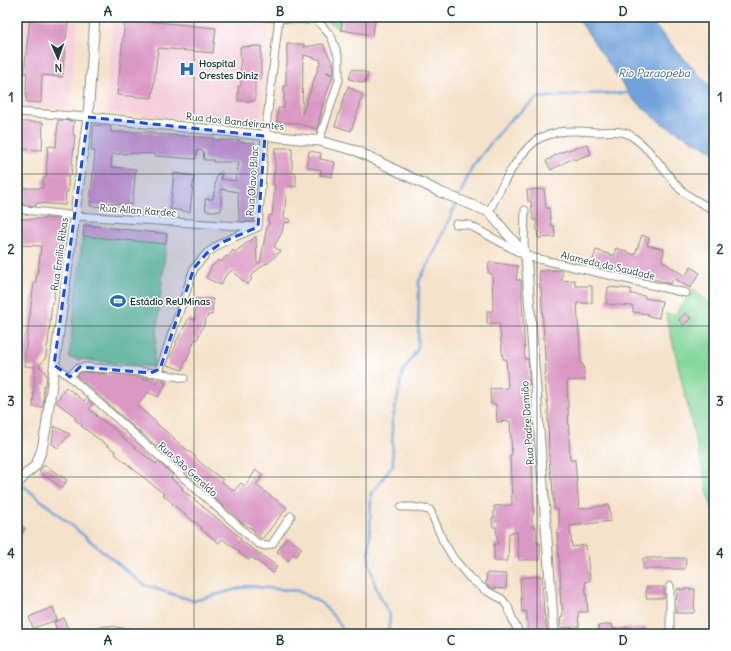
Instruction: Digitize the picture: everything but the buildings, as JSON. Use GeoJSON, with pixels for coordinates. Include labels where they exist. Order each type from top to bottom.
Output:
{"type":"FeatureCollection","features":[{"type":"Feature","properties":{"kind":"street","name":"Rua Emílio Ribas"},"geometry":{"type":"LineString","coordinates":[[17,484],[36,465],[42,448],[46,428],[76,216],[88,117],[95,17]]}},
{"type":"Feature","properties":{"kind":"street"},"geometry":{"type":"LineString","coordinates":[[264,17],[306,18],[311,21],[316,18],[331,36],[339,58],[339,80],[319,141]]}},
{"type":"Feature","properties":{"kind":"street","name":"Rua Olavo Bilac"},"geometry":{"type":"LineString","coordinates":[[258,228],[265,136],[279,18]]}},
{"type":"Feature","properties":{"kind":"street","name":"Rua dos Bandeirantes"},"geometry":{"type":"LineString","coordinates":[[17,112],[88,117],[319,141],[357,151],[440,192],[489,212]]}},
{"type":"Feature","properties":{"kind":"street"},"geometry":{"type":"LineString","coordinates":[[526,256],[489,212],[499,190],[531,145],[538,139],[560,132],[623,132],[632,136],[650,151],[682,190],[694,199],[714,210]]}},
{"type":"Feature","properties":{"kind":"street","name":"Rua Allan Kardec"},"geometry":{"type":"LineString","coordinates":[[17,209],[76,216],[258,228]]}},
{"type":"Feature","properties":{"kind":"street","name":"Rua Padre Damião"},"geometry":{"type":"LineString","coordinates":[[525,210],[524,246],[526,256],[554,634]]}},
{"type":"Feature","properties":{"kind":"street"},"geometry":{"type":"LineString","coordinates":[[456,224],[469,226],[526,256]]}},
{"type":"Feature","properties":{"kind":"street"},"geometry":{"type":"LineString","coordinates":[[156,373],[160,369],[194,268],[207,253],[223,242],[258,228]]}},
{"type":"Feature","properties":{"kind":"street","name":"Alameda da Saudade"},"geometry":{"type":"LineString","coordinates":[[526,256],[686,293]]}},
{"type":"Feature","properties":{"kind":"street"},"geometry":{"type":"LineString","coordinates":[[54,365],[70,377],[80,367],[85,366],[156,373],[184,378]]}},
{"type":"Feature","properties":{"kind":"street","name":"Rua São Geraldo"},"geometry":{"type":"LineString","coordinates":[[70,377],[257,543],[265,546],[272,544],[291,516]]}},
{"type":"Feature","properties":{"kind":"street"},"geometry":{"type":"LineString","coordinates":[[401,507],[430,510],[443,541],[454,559],[469,577],[485,590],[502,599],[508,607],[520,634]]}},
{"type":"Feature","properties":{"kind":"street"},"geometry":{"type":"LineString","coordinates":[[670,586],[670,633],[674,634]]}},
{"type":"Feature","properties":{"kind":"street"},"geometry":{"type":"LineString","coordinates":[[87,634],[107,630],[137,634]]}},
{"type":"Feature","properties":{"kind":"highlighted area"},"geometry":{"type":"Polygon","coordinates":[[[88,117],[265,136],[258,227],[223,242],[207,253],[194,268],[160,369],[151,373],[80,367],[70,377],[54,365],[88,117]]]}},
{"type":"Feature","properties":{"kind":"shaded area"},"geometry":{"type":"Polygon","coordinates":[[[17,17],[78,17],[69,110],[17,105],[17,17]]]}},
{"type":"Feature","properties":{"kind":"shaded area","name":"Hospital Orestes Diniz"},"geometry":{"type":"Polygon","coordinates":[[[113,17],[168,17],[268,25],[260,125],[106,113],[113,17]]]}},
{"type":"Feature","properties":{"kind":"green space"},"geometry":{"type":"Polygon","coordinates":[[[326,17],[340,17],[339,29],[327,22],[326,17]]]}},
{"type":"Feature","properties":{"kind":"green space","name":"Estádio ReUMinas"},"geometry":{"type":"Polygon","coordinates":[[[84,225],[167,234],[153,367],[69,358],[84,225]]]}},
{"type":"Feature","properties":{"kind":"green space"},"geometry":{"type":"Polygon","coordinates":[[[694,289],[714,307],[714,506],[711,506],[666,314],[676,315],[679,308],[694,289]]]}},
{"type":"Feature","properties":{"kind":"water","name":"Rio Paraopeba"},"geometry":{"type":"Polygon","coordinates":[[[577,17],[647,17],[697,73],[714,89],[714,152],[661,123],[632,98],[577,17]]]}},
{"type":"Feature","properties":{"kind":"waterway"},"geometry":{"type":"LineString","coordinates":[[459,197],[472,167],[508,122],[537,98],[582,94],[631,93]]}},
{"type":"Feature","properties":{"kind":"waterway"},"geometry":{"type":"LineString","coordinates":[[388,634],[390,616],[376,588],[369,561],[371,494],[393,465],[392,423],[403,372],[418,348],[419,281],[435,251],[457,202]]}},
{"type":"Feature","properties":{"kind":"waterway"},"geometry":{"type":"LineString","coordinates":[[20,483],[144,585],[194,601],[247,586],[298,591],[321,603],[338,621],[345,634]]}},
{"type":"Feature","properties":{"kind":"place","name":"Hospital Orestes Diniz"},"geometry":{"type":"Point","coordinates":[187,69]}},
{"type":"Feature","properties":{"kind":"place","name":"Estádio ReUMinas"},"geometry":{"type":"Point","coordinates":[118,301]}}]}
